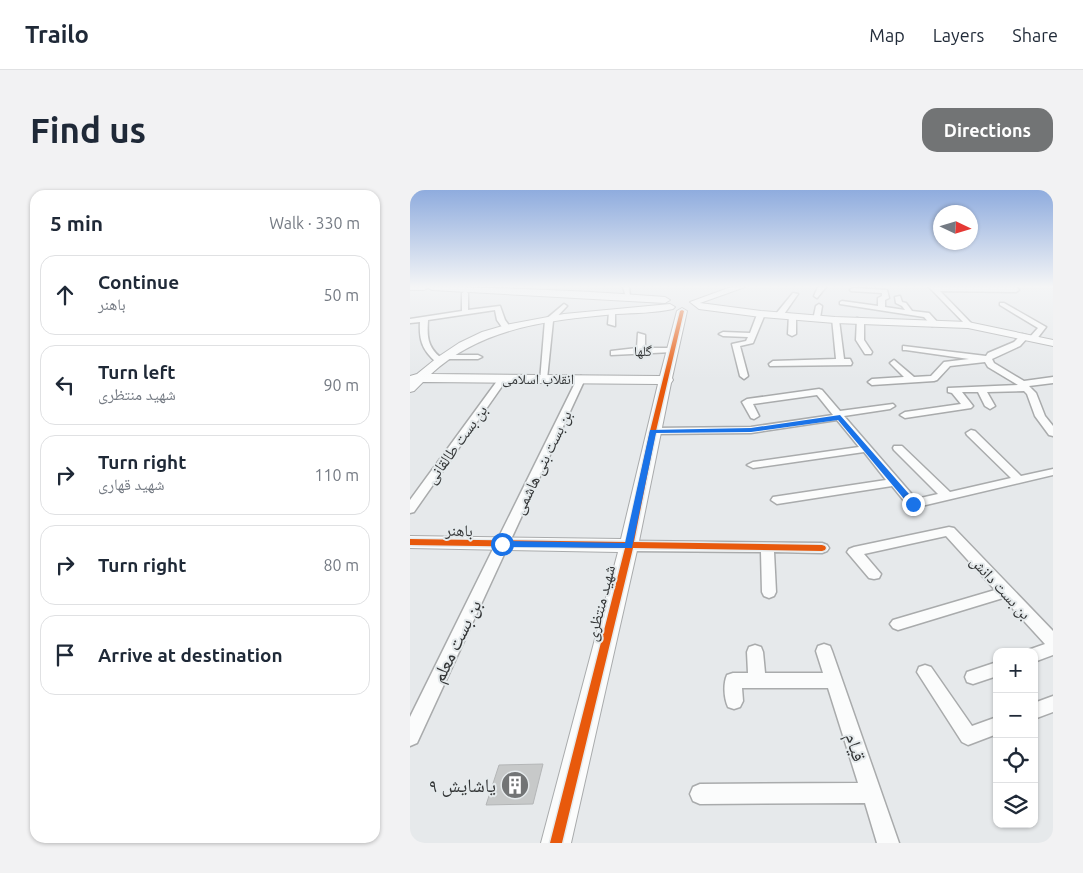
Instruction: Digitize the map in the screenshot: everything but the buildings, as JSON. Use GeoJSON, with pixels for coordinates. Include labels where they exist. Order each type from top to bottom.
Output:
{"type":"FeatureCollection","features":[{"type":"Feature","properties":{"kind":"street"},"geometry":{"type":"LineString","coordinates":[[500,317],[507,328]]}},
{"type":"Feature","properties":{"kind":"street"},"geometry":{"type":"LineString","coordinates":[[543,379],[549,320],[552,317]]}},
{"type":"Feature","properties":{"kind":"street"},"geometry":{"type":"LineString","coordinates":[[410,388],[415,378],[465,344],[507,328],[571,317]]}},
{"type":"Feature","properties":{"kind":"street"},"geometry":{"type":"LineString","coordinates":[[611,317],[612,324]]}},
{"type":"Feature","properties":{"kind":"street","name":"شهید منتظری"},"geometry":{"type":"LineString","coordinates":[[556,843],[628,546],[653,431],[667,380],[673,350],[675,317]]}},
{"type":"Feature","properties":{"kind":"street"},"geometry":{"type":"LineString","coordinates":[[744,376],[736,344],[749,343],[760,317]]}},
{"type":"Feature","properties":{"kind":"street"},"geometry":{"type":"LineString","coordinates":[[792,317],[792,334]]}},
{"type":"Feature","properties":{"kind":"street"},"geometry":{"type":"LineString","coordinates":[[810,317],[835,320],[852,317]]}},
{"type":"Feature","properties":{"kind":"street"},"geometry":{"type":"LineString","coordinates":[[855,317],[860,340],[868,352]]}},
{"type":"Feature","properties":{"kind":"street"},"geometry":{"type":"LineString","coordinates":[[860,317],[994,328],[1053,343]]}},
{"type":"Feature","properties":{"kind":"street"},"geometry":{"type":"LineString","coordinates":[[929,317],[935,324]]}},
{"type":"Feature","properties":{"kind":"street"},"geometry":{"type":"LineString","coordinates":[[962,317],[968,325]]}},
{"type":"Feature","properties":{"kind":"street"},"geometry":{"type":"LineString","coordinates":[[1025,317],[1042,327],[1053,328]]}},
{"type":"Feature","properties":{"kind":"street"},"geometry":{"type":"LineString","coordinates":[[410,321],[424,318],[423,342],[428,351],[442,358],[478,357]]}},
{"type":"Feature","properties":{"kind":"street"},"geometry":{"type":"LineString","coordinates":[[773,364],[792,368],[844,362],[835,320]]}},
{"type":"Feature","properties":{"kind":"street"},"geometry":{"type":"LineString","coordinates":[[872,382],[934,378],[947,364],[988,359],[1029,337],[1042,327]]}},
{"type":"Feature","properties":{"kind":"street"},"geometry":{"type":"LineString","coordinates":[[723,334],[752,335]]}},
{"type":"Feature","properties":{"kind":"street"},"geometry":{"type":"LineString","coordinates":[[641,335],[641,350]]}},
{"type":"Feature","properties":{"kind":"street"},"geometry":{"type":"LineString","coordinates":[[906,348],[988,359]]}},
{"type":"Feature","properties":{"kind":"street","name":"گلها"},"geometry":{"type":"LineString","coordinates":[[614,353],[641,350],[673,350]]}},
{"type":"Feature","properties":{"kind":"street"},"geometry":{"type":"LineString","coordinates":[[988,359],[991,365],[1024,386],[1031,393],[1040,416],[1053,433]]}},
{"type":"Feature","properties":{"kind":"street"},"geometry":{"type":"LineString","coordinates":[[894,363],[911,379]]}},
{"type":"Feature","properties":{"kind":"street"},"geometry":{"type":"LineString","coordinates":[[1053,370],[1051,371],[1053,374]]}},
{"type":"Feature","properties":{"kind":"street","name":"انقلاب اسلامی"},"geometry":{"type":"LineString","coordinates":[[415,378],[667,380]]}},
{"type":"Feature","properties":{"kind":"street","name":"بن بست طالقانی"},"geometry":{"type":"LineString","coordinates":[[410,509],[503,379]]}},
{"type":"Feature","properties":{"kind":"street","name":"بن بست بنی هاشمی"},"geometry":{"type":"LineString","coordinates":[[502,544],[581,379]]}},
{"type":"Feature","properties":{"kind":"street"},"geometry":{"type":"LineString","coordinates":[[905,415],[968,406],[951,390],[982,390],[1024,386],[1053,380]]}},
{"type":"Feature","properties":{"kind":"street"},"geometry":{"type":"LineString","coordinates":[[1043,381],[1053,388]]}},
{"type":"Feature","properties":{"kind":"street"},"geometry":{"type":"LineString","coordinates":[[982,390],[990,406]]}},
{"type":"Feature","properties":{"kind":"street"},"geometry":{"type":"LineString","coordinates":[[754,416],[747,402],[819,392],[913,504],[1053,472]]}},
{"type":"Feature","properties":{"kind":"street"},"geometry":{"type":"LineString","coordinates":[[653,431],[751,430],[890,406]]}},
{"type":"Feature","properties":{"kind":"street"},"geometry":{"type":"LineString","coordinates":[[971,433],[1018,480]]}},
{"type":"Feature","properties":{"kind":"street"},"geometry":{"type":"LineString","coordinates":[[898,448],[948,496]]}},
{"type":"Feature","properties":{"kind":"street"},"geometry":{"type":"LineString","coordinates":[[753,465],[866,449]]}},
{"type":"Feature","properties":{"kind":"street"},"geometry":{"type":"LineString","coordinates":[[777,500],[894,482]]}},
{"type":"Feature","properties":{"kind":"street","name":"بن بست دانش"},"geometry":{"type":"LineString","coordinates":[[874,574],[854,552],[949,532],[1053,642]]}},
{"type":"Feature","properties":{"kind":"street","name":"باهنر"},"geometry":{"type":"LineString","coordinates":[[410,542],[628,546]]}},
{"type":"Feature","properties":{"kind":"street","name":"بن بست معلم"},"geometry":{"type":"LineString","coordinates":[[410,737],[502,544]]}},
{"type":"Feature","properties":{"kind":"street"},"geometry":{"type":"LineString","coordinates":[[628,546],[822,548]]}},
{"type":"Feature","properties":{"kind":"street"},"geometry":{"type":"LineString","coordinates":[[767,546],[769,592]]}},
{"type":"Feature","properties":{"kind":"street"},"geometry":{"type":"LineString","coordinates":[[898,624],[1006,592]]}},
{"type":"Feature","properties":{"kind":"street"},"geometry":{"type":"LineString","coordinates":[[1038,654],[1053,648]]}},
{"type":"Feature","properties":{"kind":"street","name":"قیام"},"geometry":{"type":"LineString","coordinates":[[824,651],[888,843]]}},
{"type":"Feature","properties":{"kind":"street"},"geometry":{"type":"LineString","coordinates":[[755,652],[757,680]]}},
{"type":"Feature","properties":{"kind":"street"},"geometry":{"type":"LineString","coordinates":[[973,677],[993,670]]}},
{"type":"Feature","properties":{"kind":"street"},"geometry":{"type":"LineString","coordinates":[[925,672],[968,736],[993,727]]}},
{"type":"Feature","properties":{"kind":"street"},"geometry":{"type":"LineString","coordinates":[[734,701],[733,680],[834,681]]}},
{"type":"Feature","properties":{"kind":"street"},"geometry":{"type":"LineString","coordinates":[[1038,710],[1053,704]]}},
{"type":"Feature","properties":{"kind":"street"},"geometry":{"type":"LineString","coordinates":[[700,794],[872,793]]}},
{"type":"Feature","properties":{"kind":"cycle path"},"geometry":{"type":"LineString","coordinates":[[556,843],[629,546],[653,431],[680,317]]}},
{"type":"Feature","properties":{"kind":"cycle path"},"geometry":{"type":"LineString","coordinates":[[410,542],[822,548]]}},
{"type":"Feature","properties":{"kind":"place","name":"یاشایش ۹"},"geometry":{"type":"Point","coordinates":[515,785]}},
{"type":"Feature","properties":{"kind":"route"},"geometry":{"type":"LineString","coordinates":[[502,544],[628,546],[653,431],[751,430],[840,417],[913,504]]}}]}
